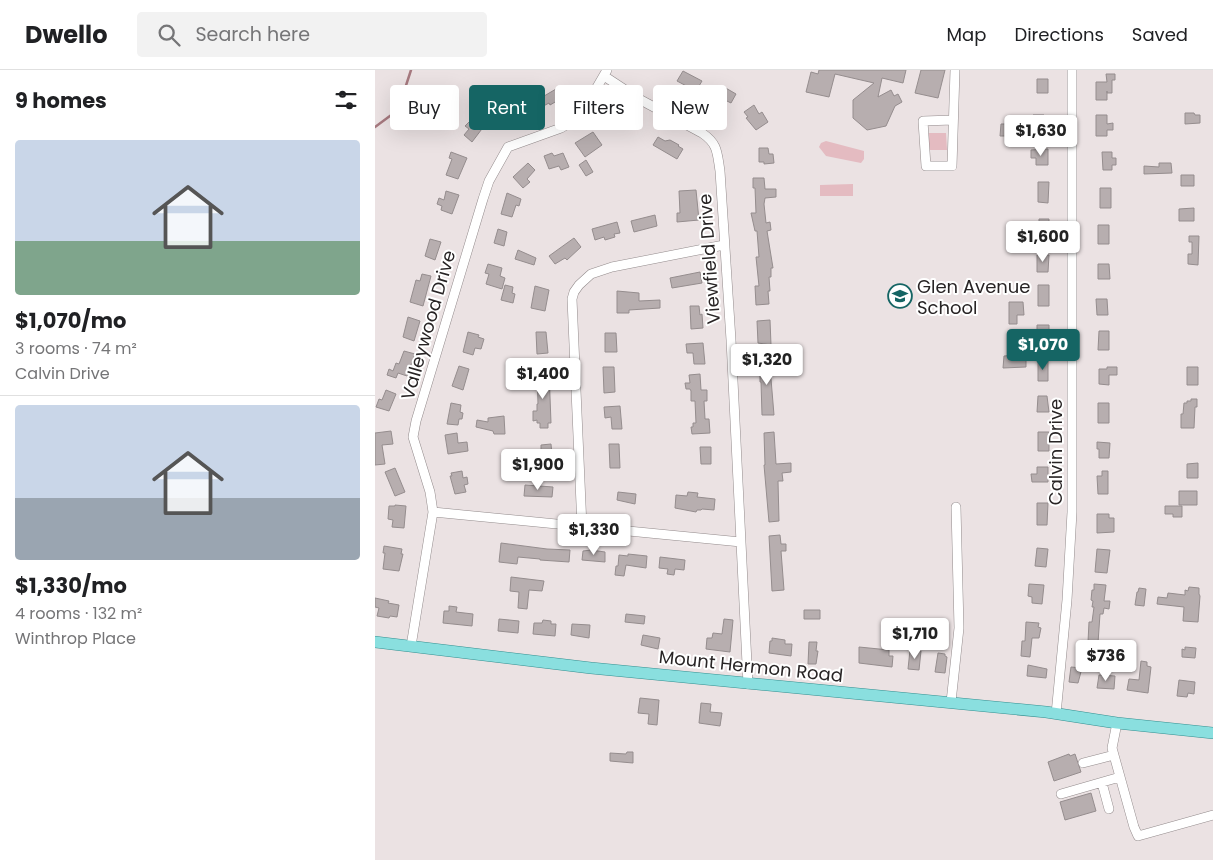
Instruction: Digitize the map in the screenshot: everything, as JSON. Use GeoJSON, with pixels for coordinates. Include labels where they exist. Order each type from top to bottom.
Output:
{"type":"FeatureCollection","features":[{"type":"Feature","properties":{"kind":"main road","name":"Mount Hermon Road"},"geometry":{"type":"LineString","coordinates":[[375,642],[591,668],[951,702],[1213,733]]}},
{"type":"Feature","properties":{"kind":"street"},"geometry":{"type":"LineString","coordinates":[[953,120],[923,121],[926,166],[952,166],[955,70]]}},
{"type":"Feature","properties":{"kind":"street","name":"Calvin Drive"},"geometry":{"type":"LineString","coordinates":[[1057,714],[1067,600],[1072,512],[1072,70]]}},
{"type":"Feature","properties":{"kind":"street","name":"Viewfield Drive"},"geometry":{"type":"LineString","coordinates":[[605,73],[639,99],[702,133],[711,139],[716,147],[720,171],[748,684]]}},
{"type":"Feature","properties":{"kind":"street","name":"Valleywood Drive"},"geometry":{"type":"LineString","coordinates":[[411,646],[433,512],[430,492],[413,437],[450,306],[489,181],[508,147],[561,128],[582,113],[605,73]]}},
{"type":"Feature","properties":{"kind":"street"},"geometry":{"type":"LineString","coordinates":[[582,526],[573,354],[572,300],[574,292],[586,277],[605,269],[724,245]]}},
{"type":"Feature","properties":{"kind":"street"},"geometry":{"type":"LineString","coordinates":[[951,702],[959,628],[956,507]]}},
{"type":"Feature","properties":{"kind":"street"},"geometry":{"type":"LineString","coordinates":[[433,512],[741,542]]}},
{"type":"Feature","properties":{"kind":"street"},"geometry":{"type":"LineString","coordinates":[[1117,723],[1112,748],[1138,836],[1213,815]]}},
{"type":"Feature","properties":{"kind":"street"},"geometry":{"type":"LineString","coordinates":[[1083,763],[1114,755]]}},
{"type":"Feature","properties":{"kind":"street"},"geometry":{"type":"LineString","coordinates":[[1061,794],[1120,778]]}},
{"type":"Feature","properties":{"kind":"street"},"geometry":{"type":"LineString","coordinates":[[1102,782],[1109,809]]}},
{"type":"Feature","properties":{"kind":"shaded area"},"geometry":{"type":"Polygon","coordinates":[[[926,133],[946,133],[947,150],[926,150],[926,133]]]}},
{"type":"Feature","properties":{"kind":"shaded area"},"geometry":{"type":"Polygon","coordinates":[[[826,141],[864,151],[864,159],[861,163],[826,156],[819,147],[821,143],[826,141]]]}},
{"type":"Feature","properties":{"kind":"shaded area"},"geometry":{"type":"Polygon","coordinates":[[[853,184],[853,196],[820,196],[820,185],[853,184]]]}},
{"type":"Feature","properties":{"kind":"building"},"geometry":{"type":"Polygon","coordinates":[[[819,70],[906,70],[903,83],[882,78],[878,97],[891,90],[894,96],[898,94],[902,102],[895,106],[886,126],[867,130],[853,118],[853,100],[874,83],[835,74],[829,97],[806,92],[811,72],[818,74],[819,70]]]}},
{"type":"Feature","properties":{"kind":"building"},"geometry":{"type":"Polygon","coordinates":[[[921,70],[945,70],[938,98],[915,93],[921,70]]]}},
{"type":"Feature","properties":{"kind":"building"},"geometry":{"type":"Polygon","coordinates":[[[683,71],[702,81],[700,85],[685,85],[677,81],[683,71]]]}},
{"type":"Feature","properties":{"kind":"building"},"geometry":{"type":"Polygon","coordinates":[[[1106,74],[1115,74],[1115,80],[1112,80],[1112,93],[1107,93],[1107,100],[1096,100],[1096,82],[1107,82],[1106,74]]]}},
{"type":"Feature","properties":{"kind":"building"},"geometry":{"type":"Polygon","coordinates":[[[1037,79],[1048,79],[1048,93],[1037,93],[1037,79]]]}},
{"type":"Feature","properties":{"kind":"building"},"geometry":{"type":"Polygon","coordinates":[[[727,89],[736,94],[731,103],[727,101],[727,89]]]}},
{"type":"Feature","properties":{"kind":"building"},"geometry":{"type":"Polygon","coordinates":[[[555,90],[555,102],[545,105],[545,96],[555,90]]]}},
{"type":"Feature","properties":{"kind":"building"},"geometry":{"type":"Polygon","coordinates":[[[754,105],[759,114],[762,112],[768,122],[756,130],[746,118],[748,117],[744,112],[754,105]]]}},
{"type":"Feature","properties":{"kind":"building"},"geometry":{"type":"Polygon","coordinates":[[[1185,113],[1200,115],[1200,123],[1185,124],[1185,113]]]}},
{"type":"Feature","properties":{"kind":"building"},"geometry":{"type":"Polygon","coordinates":[[[1033,115],[1044,115],[1044,122],[1048,122],[1048,141],[1043,141],[1042,129],[1033,129],[1033,115]]]}},
{"type":"Feature","properties":{"kind":"building"},"geometry":{"type":"Polygon","coordinates":[[[1096,115],[1107,115],[1107,124],[1113,123],[1113,130],[1107,130],[1107,136],[1096,136],[1096,115]]]}},
{"type":"Feature","properties":{"kind":"building"},"geometry":{"type":"Polygon","coordinates":[[[1001,124],[1016,124],[1016,136],[1000,136],[1001,124]]]}},
{"type":"Feature","properties":{"kind":"building"},"geometry":{"type":"Polygon","coordinates":[[[469,129],[481,130],[472,142],[464,135],[469,129]]]}},
{"type":"Feature","properties":{"kind":"building"},"geometry":{"type":"Polygon","coordinates":[[[593,132],[602,145],[585,157],[575,143],[593,132]]]}},
{"type":"Feature","properties":{"kind":"building"},"geometry":{"type":"Polygon","coordinates":[[[658,137],[665,141],[670,140],[683,149],[677,159],[653,145],[658,137]]]}},
{"type":"Feature","properties":{"kind":"building"},"geometry":{"type":"Polygon","coordinates":[[[759,148],[768,148],[769,154],[773,154],[774,163],[764,164],[764,162],[759,162],[759,148]]]}},
{"type":"Feature","properties":{"kind":"building"},"geometry":{"type":"Polygon","coordinates":[[[1048,149],[1048,165],[1036,165],[1036,158],[1031,158],[1031,150],[1048,149]]]}},
{"type":"Feature","properties":{"kind":"building"},"geometry":{"type":"Polygon","coordinates":[[[451,152],[467,158],[458,179],[446,175],[452,159],[449,158],[451,152]]]}},
{"type":"Feature","properties":{"kind":"building"},"geometry":{"type":"Polygon","coordinates":[[[1102,152],[1112,152],[1112,158],[1116,158],[1116,165],[1112,165],[1112,170],[1103,170],[1102,152]]]}},
{"type":"Feature","properties":{"kind":"building"},"geometry":{"type":"Polygon","coordinates":[[[552,153],[554,156],[563,153],[569,167],[561,170],[559,166],[549,169],[544,156],[552,153]]]}},
{"type":"Feature","properties":{"kind":"building"},"geometry":{"type":"Polygon","coordinates":[[[586,160],[593,172],[586,176],[579,165],[586,160]]]}},
{"type":"Feature","properties":{"kind":"building"},"geometry":{"type":"Polygon","coordinates":[[[528,163],[535,170],[527,179],[530,182],[523,188],[513,177],[528,163]]]}},
{"type":"Feature","properties":{"kind":"building"},"geometry":{"type":"Polygon","coordinates":[[[1159,163],[1171,163],[1172,173],[1144,174],[1144,166],[1159,167],[1159,163]]]}},
{"type":"Feature","properties":{"kind":"building"},"geometry":{"type":"Polygon","coordinates":[[[1181,175],[1194,175],[1194,186],[1181,186],[1181,175]]]}},
{"type":"Feature","properties":{"kind":"building"},"geometry":{"type":"Polygon","coordinates":[[[753,178],[764,178],[765,189],[776,189],[776,197],[765,198],[764,204],[766,223],[770,222],[771,230],[767,231],[773,268],[771,268],[771,277],[769,277],[769,304],[756,305],[755,286],[759,286],[756,257],[759,257],[757,231],[755,231],[751,213],[756,213],[753,178]]]}},
{"type":"Feature","properties":{"kind":"building"},"geometry":{"type":"Polygon","coordinates":[[[1038,182],[1049,182],[1048,203],[1038,202],[1038,182]]]}},
{"type":"Feature","properties":{"kind":"building"},"geometry":{"type":"Polygon","coordinates":[[[1100,188],[1111,188],[1111,208],[1100,208],[1100,188]]]}},
{"type":"Feature","properties":{"kind":"building"},"geometry":{"type":"Polygon","coordinates":[[[696,190],[699,220],[677,222],[677,213],[680,213],[679,191],[696,190]]]}},
{"type":"Feature","properties":{"kind":"building"},"geometry":{"type":"Polygon","coordinates":[[[446,191],[459,195],[452,214],[441,210],[442,206],[437,204],[439,198],[444,200],[446,191]]]}},
{"type":"Feature","properties":{"kind":"building"},"geometry":{"type":"Polygon","coordinates":[[[507,193],[521,199],[519,206],[516,205],[512,217],[501,214],[507,193]]]}},
{"type":"Feature","properties":{"kind":"building"},"geometry":{"type":"Polygon","coordinates":[[[1194,208],[1194,221],[1179,221],[1179,209],[1194,208]]]}},
{"type":"Feature","properties":{"kind":"building"},"geometry":{"type":"Polygon","coordinates":[[[655,215],[657,226],[634,232],[631,221],[655,215]]]}},
{"type":"Feature","properties":{"kind":"building"},"geometry":{"type":"Polygon","coordinates":[[[1039,219],[1049,219],[1049,238],[1039,238],[1039,219]]]}},
{"type":"Feature","properties":{"kind":"building"},"geometry":{"type":"Polygon","coordinates":[[[617,222],[620,233],[614,234],[615,237],[605,240],[604,237],[595,240],[592,229],[617,222]]]}},
{"type":"Feature","properties":{"kind":"building"},"geometry":{"type":"Polygon","coordinates":[[[1098,225],[1109,225],[1109,244],[1098,244],[1098,225]]]}},
{"type":"Feature","properties":{"kind":"building"},"geometry":{"type":"Polygon","coordinates":[[[498,229],[507,232],[504,246],[494,243],[498,229]]]}},
{"type":"Feature","properties":{"kind":"building"},"geometry":{"type":"Polygon","coordinates":[[[1189,236],[1199,236],[1198,265],[1188,264],[1188,254],[1192,254],[1192,242],[1189,242],[1189,236]]]}},
{"type":"Feature","properties":{"kind":"building"},"geometry":{"type":"Polygon","coordinates":[[[574,238],[581,247],[567,260],[565,258],[555,264],[549,256],[574,238]]]}},
{"type":"Feature","properties":{"kind":"building"},"geometry":{"type":"Polygon","coordinates":[[[430,239],[441,242],[435,260],[425,256],[430,239]]]}},
{"type":"Feature","properties":{"kind":"building"},"geometry":{"type":"Polygon","coordinates":[[[518,250],[536,258],[534,265],[515,259],[518,250]]]}},
{"type":"Feature","properties":{"kind":"building"},"geometry":{"type":"Polygon","coordinates":[[[1037,255],[1049,255],[1048,272],[1037,272],[1037,255]]]}},
{"type":"Feature","properties":{"kind":"building"},"geometry":{"type":"Polygon","coordinates":[[[488,264],[502,268],[500,276],[505,278],[502,289],[486,284],[489,274],[485,273],[488,264]]]}},
{"type":"Feature","properties":{"kind":"building"},"geometry":{"type":"Polygon","coordinates":[[[1098,264],[1109,264],[1110,279],[1098,279],[1098,264]]]}},
{"type":"Feature","properties":{"kind":"building"},"geometry":{"type":"Polygon","coordinates":[[[700,272],[702,283],[672,288],[670,278],[700,272]]]}},
{"type":"Feature","properties":{"kind":"building"},"geometry":{"type":"Polygon","coordinates":[[[422,274],[431,276],[423,306],[410,302],[416,280],[420,281],[422,274]]]}},
{"type":"Feature","properties":{"kind":"building"},"geometry":{"type":"Polygon","coordinates":[[[505,285],[513,287],[512,293],[515,294],[513,303],[501,300],[505,285]]]}},
{"type":"Feature","properties":{"kind":"building"},"geometry":{"type":"Polygon","coordinates":[[[1038,285],[1049,285],[1049,306],[1038,306],[1038,285]]]}},
{"type":"Feature","properties":{"kind":"building"},"geometry":{"type":"Polygon","coordinates":[[[535,286],[549,290],[545,311],[531,308],[535,286]]]}},
{"type":"Feature","properties":{"kind":"building"},"geometry":{"type":"Polygon","coordinates":[[[617,291],[639,293],[639,301],[660,300],[660,308],[629,310],[629,313],[617,313],[617,291]]]}},
{"type":"Feature","properties":{"kind":"building"},"geometry":{"type":"Polygon","coordinates":[[[1096,299],[1107,299],[1108,315],[1097,315],[1096,299]]]}},
{"type":"Feature","properties":{"kind":"building"},"geometry":{"type":"Polygon","coordinates":[[[1009,302],[1023,302],[1024,315],[1017,315],[1017,324],[1009,324],[1009,302]]]}},
{"type":"Feature","properties":{"kind":"building"},"geometry":{"type":"Polygon","coordinates":[[[690,306],[699,306],[700,315],[702,314],[703,328],[691,329],[690,306]]]}},
{"type":"Feature","properties":{"kind":"building"},"geometry":{"type":"Polygon","coordinates":[[[408,317],[420,321],[414,341],[403,337],[408,317]]]}},
{"type":"Feature","properties":{"kind":"building"},"geometry":{"type":"Polygon","coordinates":[[[770,320],[771,345],[758,343],[757,321],[770,320]]]}},
{"type":"Feature","properties":{"kind":"building"},"geometry":{"type":"Polygon","coordinates":[[[1037,325],[1049,325],[1049,345],[1023,345],[1023,335],[1037,335],[1037,325]]]}},
{"type":"Feature","properties":{"kind":"building"},"geometry":{"type":"Polygon","coordinates":[[[1099,331],[1109,331],[1109,350],[1098,350],[1099,331]]]}},
{"type":"Feature","properties":{"kind":"building"},"geometry":{"type":"Polygon","coordinates":[[[468,332],[479,335],[478,337],[484,339],[481,349],[475,348],[473,355],[463,352],[468,332]]]}},
{"type":"Feature","properties":{"kind":"building"},"geometry":{"type":"Polygon","coordinates":[[[536,332],[546,332],[548,353],[537,354],[536,332]]]}},
{"type":"Feature","properties":{"kind":"building"},"geometry":{"type":"Polygon","coordinates":[[[605,333],[616,333],[617,352],[605,352],[605,333]]]}},
{"type":"Feature","properties":{"kind":"building"},"geometry":{"type":"Polygon","coordinates":[[[703,343],[705,364],[694,364],[693,353],[687,353],[686,344],[703,343]]]}},
{"type":"Feature","properties":{"kind":"building"},"geometry":{"type":"Polygon","coordinates":[[[404,351],[415,354],[407,376],[398,373],[396,378],[387,375],[389,369],[393,371],[396,363],[399,364],[404,351]]]}},
{"type":"Feature","properties":{"kind":"building"},"geometry":{"type":"Polygon","coordinates":[[[1026,355],[1026,367],[1003,368],[1004,356],[1026,355]]]}},
{"type":"Feature","properties":{"kind":"building"},"geometry":{"type":"Polygon","coordinates":[[[777,359],[777,367],[770,367],[774,415],[762,415],[761,382],[757,362],[777,359]]]}},
{"type":"Feature","properties":{"kind":"building"},"geometry":{"type":"Polygon","coordinates":[[[1038,361],[1048,361],[1048,381],[1038,381],[1038,361]]]}},
{"type":"Feature","properties":{"kind":"building"},"geometry":{"type":"Polygon","coordinates":[[[459,366],[469,369],[463,390],[452,386],[459,366]]]}},
{"type":"Feature","properties":{"kind":"building"},"geometry":{"type":"Polygon","coordinates":[[[603,367],[614,367],[615,392],[604,393],[603,367]]]}},
{"type":"Feature","properties":{"kind":"building"},"geometry":{"type":"Polygon","coordinates":[[[1107,367],[1117,367],[1117,375],[1109,375],[1109,385],[1099,384],[1099,369],[1107,369],[1107,367]]]}},
{"type":"Feature","properties":{"kind":"building"},"geometry":{"type":"Polygon","coordinates":[[[1187,367],[1198,367],[1198,385],[1187,385],[1187,367]]]}},
{"type":"Feature","properties":{"kind":"building"},"geometry":{"type":"Polygon","coordinates":[[[537,371],[549,371],[551,423],[548,423],[548,428],[540,428],[540,423],[537,423],[537,420],[533,421],[533,411],[537,411],[538,404],[537,371]]]}},
{"type":"Feature","properties":{"kind":"building"},"geometry":{"type":"Polygon","coordinates":[[[700,374],[701,390],[707,390],[707,401],[704,401],[705,419],[709,419],[710,433],[692,434],[691,427],[693,427],[693,423],[696,423],[695,401],[691,401],[691,391],[686,389],[685,383],[690,383],[689,375],[700,374]]]}},
{"type":"Feature","properties":{"kind":"building"},"geometry":{"type":"Polygon","coordinates":[[[386,390],[396,394],[389,411],[376,407],[379,399],[382,400],[386,390]]]}},
{"type":"Feature","properties":{"kind":"building"},"geometry":{"type":"Polygon","coordinates":[[[1038,396],[1047,396],[1049,412],[1037,412],[1038,396]]]}},
{"type":"Feature","properties":{"kind":"building"},"geometry":{"type":"Polygon","coordinates":[[[1191,399],[1197,399],[1194,428],[1181,428],[1181,414],[1183,414],[1184,403],[1191,401],[1191,399]]]}},
{"type":"Feature","properties":{"kind":"building"},"geometry":{"type":"Polygon","coordinates":[[[451,403],[461,405],[460,412],[463,413],[458,425],[447,424],[451,403]]]}},
{"type":"Feature","properties":{"kind":"building"},"geometry":{"type":"Polygon","coordinates":[[[1098,403],[1109,403],[1109,423],[1098,423],[1098,403]]]}},
{"type":"Feature","properties":{"kind":"building"},"geometry":{"type":"Polygon","coordinates":[[[620,406],[622,429],[612,429],[611,417],[605,418],[604,407],[620,406]]]}},
{"type":"Feature","properties":{"kind":"building"},"geometry":{"type":"Polygon","coordinates":[[[504,416],[505,434],[494,434],[493,431],[476,427],[477,420],[488,422],[488,418],[504,416]]]}},
{"type":"Feature","properties":{"kind":"building"},"geometry":{"type":"Polygon","coordinates":[[[391,431],[393,444],[382,445],[385,464],[375,465],[375,433],[391,431]]]}},
{"type":"Feature","properties":{"kind":"building"},"geometry":{"type":"Polygon","coordinates":[[[774,432],[776,464],[791,463],[791,472],[782,473],[783,481],[778,481],[779,521],[769,522],[764,465],[764,433],[774,432]]]}},
{"type":"Feature","properties":{"kind":"building"},"geometry":{"type":"Polygon","coordinates":[[[1038,432],[1049,432],[1049,451],[1038,451],[1038,432]]]}},
{"type":"Feature","properties":{"kind":"building"},"geometry":{"type":"Polygon","coordinates":[[[457,433],[458,443],[467,442],[468,451],[448,454],[445,435],[457,433]]]}},
{"type":"Feature","properties":{"kind":"building"},"geometry":{"type":"Polygon","coordinates":[[[1097,442],[1110,443],[1109,458],[1099,458],[1097,442]]]}},
{"type":"Feature","properties":{"kind":"building"},"geometry":{"type":"Polygon","coordinates":[[[551,444],[553,466],[541,466],[541,445],[551,444]]]}},
{"type":"Feature","properties":{"kind":"building"},"geometry":{"type":"Polygon","coordinates":[[[609,444],[619,444],[620,468],[610,468],[609,444]]]}},
{"type":"Feature","properties":{"kind":"building"},"geometry":{"type":"Polygon","coordinates":[[[700,447],[711,447],[711,464],[701,464],[700,447]]]}},
{"type":"Feature","properties":{"kind":"building"},"geometry":{"type":"Polygon","coordinates":[[[1198,463],[1198,478],[1187,478],[1187,464],[1198,463]]]}},
{"type":"Feature","properties":{"kind":"building"},"geometry":{"type":"Polygon","coordinates":[[[1037,467],[1048,467],[1048,482],[1032,482],[1031,474],[1037,474],[1037,467]]]}},
{"type":"Feature","properties":{"kind":"building"},"geometry":{"type":"Polygon","coordinates":[[[395,468],[405,492],[395,496],[385,472],[395,468]]]}},
{"type":"Feature","properties":{"kind":"building"},"geometry":{"type":"Polygon","coordinates":[[[462,471],[463,478],[467,477],[468,484],[464,485],[466,492],[455,494],[450,476],[452,476],[451,473],[462,471]]]}},
{"type":"Feature","properties":{"kind":"building"},"geometry":{"type":"Polygon","coordinates":[[[1102,471],[1108,471],[1108,494],[1098,494],[1097,476],[1102,476],[1102,471]]]}},
{"type":"Feature","properties":{"kind":"building"},"geometry":{"type":"Polygon","coordinates":[[[525,485],[553,487],[552,497],[524,496],[525,485]]]}},
{"type":"Feature","properties":{"kind":"building"},"geometry":{"type":"Polygon","coordinates":[[[1179,491],[1197,491],[1197,505],[1179,505],[1179,491]]]}},
{"type":"Feature","properties":{"kind":"building"},"geometry":{"type":"Polygon","coordinates":[[[618,492],[636,494],[635,504],[617,500],[618,492]]]}},
{"type":"Feature","properties":{"kind":"building"},"geometry":{"type":"Polygon","coordinates":[[[688,492],[698,493],[697,497],[715,499],[714,510],[702,509],[696,512],[675,508],[676,495],[687,496],[688,492]]]}},
{"type":"Feature","properties":{"kind":"building"},"geometry":{"type":"Polygon","coordinates":[[[1037,503],[1048,503],[1047,525],[1037,525],[1037,503]]]}},
{"type":"Feature","properties":{"kind":"building"},"geometry":{"type":"Polygon","coordinates":[[[389,506],[406,506],[404,528],[392,527],[393,520],[388,519],[389,506]]]}},
{"type":"Feature","properties":{"kind":"building"},"geometry":{"type":"Polygon","coordinates":[[[1165,506],[1182,506],[1182,517],[1173,517],[1173,514],[1165,514],[1165,506]]]}},
{"type":"Feature","properties":{"kind":"building"},"geometry":{"type":"Polygon","coordinates":[[[1097,514],[1109,514],[1109,518],[1114,518],[1114,532],[1097,533],[1097,514]]]}},
{"type":"Feature","properties":{"kind":"building"},"geometry":{"type":"Polygon","coordinates":[[[780,535],[781,544],[786,544],[786,551],[781,551],[784,590],[772,591],[769,536],[780,535]]]}},
{"type":"Feature","properties":{"kind":"building"},"geometry":{"type":"Polygon","coordinates":[[[501,543],[570,550],[569,562],[518,557],[517,564],[499,562],[501,543]]]}},
{"type":"Feature","properties":{"kind":"building"},"geometry":{"type":"Polygon","coordinates":[[[384,546],[402,549],[401,554],[403,554],[399,571],[383,569],[384,546]]]}},
{"type":"Feature","properties":{"kind":"building"},"geometry":{"type":"Polygon","coordinates":[[[1037,548],[1048,549],[1046,567],[1035,566],[1037,548]]]}},
{"type":"Feature","properties":{"kind":"building"},"geometry":{"type":"Polygon","coordinates":[[[1097,549],[1110,550],[1107,573],[1095,572],[1097,549]]]}},
{"type":"Feature","properties":{"kind":"building"},"geometry":{"type":"Polygon","coordinates":[[[583,551],[605,552],[605,562],[582,560],[583,551]]]}},
{"type":"Feature","properties":{"kind":"building"},"geometry":{"type":"Polygon","coordinates":[[[628,554],[647,556],[646,568],[626,565],[624,576],[615,575],[619,555],[628,556],[628,554]]]}},
{"type":"Feature","properties":{"kind":"building"},"geometry":{"type":"Polygon","coordinates":[[[660,557],[685,560],[684,570],[675,569],[674,575],[667,574],[668,569],[659,568],[660,557]]]}},
{"type":"Feature","properties":{"kind":"building"},"geometry":{"type":"Polygon","coordinates":[[[511,577],[544,581],[542,591],[529,590],[527,609],[518,608],[519,592],[510,591],[511,577]]]}},
{"type":"Feature","properties":{"kind":"building"},"geometry":{"type":"Polygon","coordinates":[[[1029,584],[1044,585],[1042,604],[1032,603],[1032,597],[1028,596],[1029,584]]]}},
{"type":"Feature","properties":{"kind":"building"},"geometry":{"type":"Polygon","coordinates":[[[1094,584],[1106,585],[1104,601],[1110,601],[1109,609],[1104,608],[1103,614],[1100,614],[1098,643],[1088,642],[1089,622],[1092,622],[1094,607],[1092,607],[1093,601],[1091,600],[1094,584]]]}},
{"type":"Feature","properties":{"kind":"building"},"geometry":{"type":"Polygon","coordinates":[[[1189,587],[1199,588],[1198,622],[1183,621],[1184,607],[1157,604],[1158,597],[1167,598],[1168,593],[1185,595],[1185,590],[1188,591],[1189,587]]]}},
{"type":"Feature","properties":{"kind":"building"},"geometry":{"type":"Polygon","coordinates":[[[1139,588],[1146,589],[1144,606],[1135,605],[1139,588]]]}},
{"type":"Feature","properties":{"kind":"building"},"geometry":{"type":"Polygon","coordinates":[[[375,598],[399,605],[397,617],[377,616],[379,608],[375,607],[375,598]]]}},
{"type":"Feature","properties":{"kind":"building"},"geometry":{"type":"Polygon","coordinates":[[[449,606],[457,607],[456,612],[473,614],[472,626],[443,623],[444,611],[449,611],[449,606]]]}},
{"type":"Feature","properties":{"kind":"building"},"geometry":{"type":"Polygon","coordinates":[[[804,610],[820,610],[820,619],[804,619],[804,610]]]}},
{"type":"Feature","properties":{"kind":"building"},"geometry":{"type":"Polygon","coordinates":[[[626,614],[645,616],[644,624],[625,622],[626,614]]]}},
{"type":"Feature","properties":{"kind":"building"},"geometry":{"type":"Polygon","coordinates":[[[499,619],[519,621],[518,633],[498,631],[499,619]]]}},
{"type":"Feature","properties":{"kind":"building"},"geometry":{"type":"Polygon","coordinates":[[[724,619],[733,620],[730,652],[706,649],[707,638],[712,638],[713,633],[722,634],[724,619]]]}},
{"type":"Feature","properties":{"kind":"building"},"geometry":{"type":"Polygon","coordinates":[[[543,620],[556,624],[555,636],[533,634],[534,623],[542,623],[543,620]]]}},
{"type":"Feature","properties":{"kind":"building"},"geometry":{"type":"Polygon","coordinates":[[[1026,622],[1039,623],[1038,627],[1041,628],[1039,638],[1032,638],[1030,657],[1021,656],[1022,641],[1025,641],[1026,622]]]}},
{"type":"Feature","properties":{"kind":"building"},"geometry":{"type":"Polygon","coordinates":[[[572,624],[590,625],[589,638],[571,635],[572,624]]]}},
{"type":"Feature","properties":{"kind":"building"},"geometry":{"type":"Polygon","coordinates":[[[643,635],[660,638],[658,649],[641,645],[643,635]]]}},
{"type":"Feature","properties":{"kind":"building"},"geometry":{"type":"Polygon","coordinates":[[[772,638],[785,640],[785,644],[792,644],[791,656],[769,653],[772,638]]]}},
{"type":"Feature","properties":{"kind":"building"},"geometry":{"type":"Polygon","coordinates":[[[809,642],[817,642],[816,664],[808,664],[809,642]]]}},
{"type":"Feature","properties":{"kind":"building"},"geometry":{"type":"Polygon","coordinates":[[[1112,643],[1121,644],[1120,654],[1117,653],[1116,661],[1110,660],[1112,643]]]}},
{"type":"Feature","properties":{"kind":"building"},"geometry":{"type":"Polygon","coordinates":[[[859,647],[889,650],[889,656],[893,656],[892,667],[859,663],[859,647]]]}},
{"type":"Feature","properties":{"kind":"building"},"geometry":{"type":"Polygon","coordinates":[[[1185,647],[1196,648],[1195,658],[1182,657],[1182,649],[1185,650],[1185,647]]]}},
{"type":"Feature","properties":{"kind":"building"},"geometry":{"type":"Polygon","coordinates":[[[910,650],[921,651],[919,670],[908,669],[910,650]]]}},
{"type":"Feature","properties":{"kind":"building"},"geometry":{"type":"Polygon","coordinates":[[[938,653],[945,654],[947,657],[945,673],[935,672],[938,653]]]}},
{"type":"Feature","properties":{"kind":"building"},"geometry":{"type":"Polygon","coordinates":[[[1141,661],[1147,662],[1147,666],[1151,667],[1148,693],[1127,690],[1129,679],[1139,680],[1141,661]]]}},
{"type":"Feature","properties":{"kind":"building"},"geometry":{"type":"Polygon","coordinates":[[[1028,665],[1047,669],[1046,678],[1027,676],[1028,665]]]}},
{"type":"Feature","properties":{"kind":"building"},"geometry":{"type":"Polygon","coordinates":[[[1071,667],[1082,668],[1078,683],[1069,682],[1071,667]]]}},
{"type":"Feature","properties":{"kind":"building"},"geometry":{"type":"Polygon","coordinates":[[[1099,675],[1115,676],[1114,689],[1097,688],[1099,675]]]}},
{"type":"Feature","properties":{"kind":"building"},"geometry":{"type":"Polygon","coordinates":[[[1179,680],[1195,682],[1194,694],[1188,693],[1187,697],[1177,696],[1179,680]]]}},
{"type":"Feature","properties":{"kind":"building"},"geometry":{"type":"Polygon","coordinates":[[[640,698],[659,700],[657,725],[648,724],[649,714],[638,713],[640,698]]]}},
{"type":"Feature","properties":{"kind":"building"},"geometry":{"type":"Polygon","coordinates":[[[701,703],[711,704],[710,712],[722,713],[720,726],[699,723],[701,703]]]}},
{"type":"Feature","properties":{"kind":"building"},"geometry":{"type":"Polygon","coordinates":[[[627,752],[633,752],[633,763],[610,761],[610,753],[626,754],[627,752]]]}},
{"type":"Feature","properties":{"kind":"building"},"geometry":{"type":"Polygon","coordinates":[[[1069,754],[1070,756],[1075,754],[1081,772],[1054,781],[1048,762],[1069,754]]]}},
{"type":"Feature","properties":{"kind":"building"},"geometry":{"type":"Polygon","coordinates":[[[1091,793],[1096,811],[1065,820],[1060,802],[1091,793]]]}},
{"type":"Feature","properties":{"kind":"waterway"},"geometry":{"type":"LineString","coordinates":[[375,127],[398,110],[411,70]]}},
{"type":"Feature","properties":{"kind":"place","name":"Glen Avenue School"},"geometry":{"type":"Point","coordinates":[900,296]}}]}
